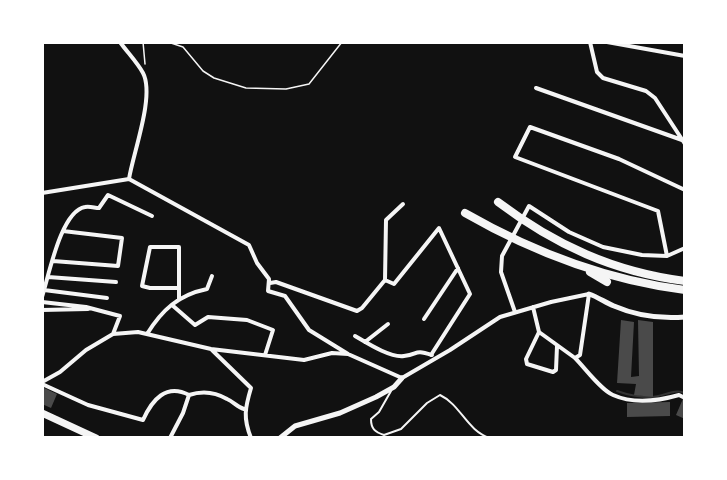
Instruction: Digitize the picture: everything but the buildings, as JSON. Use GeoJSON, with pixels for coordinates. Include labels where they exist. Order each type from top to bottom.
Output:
{"type":"FeatureCollection","features":[{"type":"Feature","properties":{"kind":"highway"},"geometry":{"type":"LineString","coordinates":[[498,202],[516,216],[569,248],[604,263],[644,275],[685,281]]}},
{"type":"Feature","properties":{"kind":"highway"},"geometry":{"type":"LineString","coordinates":[[465,213],[517,241],[577,265],[630,280],[685,290]]}},
{"type":"Feature","properties":{"kind":"highway"},"geometry":{"type":"LineString","coordinates":[[577,265],[607,282]]}},
{"type":"Feature","properties":{"kind":"highway"},"geometry":{"type":"LineString","coordinates":[[42,413],[96,438]]}},
{"type":"Feature","properties":{"kind":"street"},"geometry":{"type":"LineString","coordinates":[[120,42],[144,74],[146,106],[129,179]]}},
{"type":"Feature","properties":{"kind":"street"},"geometry":{"type":"LineString","coordinates":[[590,42],[597,72],[603,78],[646,91],[655,98],[684,142]]}},
{"type":"Feature","properties":{"kind":"street"},"geometry":{"type":"LineString","coordinates":[[607,42],[685,56]]}},
{"type":"Feature","properties":{"kind":"street"},"geometry":{"type":"LineString","coordinates":[[536,88],[684,142]]}},
{"type":"Feature","properties":{"kind":"street"},"geometry":{"type":"LineString","coordinates":[[667,256],[658,211],[515,157],[530,127],[619,159],[685,190]]}},
{"type":"Feature","properties":{"kind":"street"},"geometry":{"type":"LineString","coordinates":[[42,193],[129,179],[249,245],[270,283],[268,291],[285,296],[309,330],[348,354],[402,378]]}},
{"type":"Feature","properties":{"kind":"street"},"geometry":{"type":"LineString","coordinates":[[42,297],[63,231],[71,215],[84,207],[99,208],[108,195],[152,216]]}},
{"type":"Feature","properties":{"kind":"street"},"geometry":{"type":"LineString","coordinates":[[270,283],[276,282],[357,311],[386,280],[387,220],[403,204]]}},
{"type":"Feature","properties":{"kind":"street"},"geometry":{"type":"LineString","coordinates":[[515,312],[501,272],[501,256],[529,206],[569,232],[603,247],[642,255],[667,256],[685,248]]}},
{"type":"Feature","properties":{"kind":"street"},"geometry":{"type":"LineString","coordinates":[[386,280],[394,284],[439,228],[470,294],[431,355]]}},
{"type":"Feature","properties":{"kind":"street"},"geometry":{"type":"LineString","coordinates":[[53,261],[118,266],[122,238],[63,231]]}},
{"type":"Feature","properties":{"kind":"street"},"geometry":{"type":"LineString","coordinates":[[179,288],[169,288],[159,288],[150,288],[142,286],[150,247],[179,247],[179,279],[179,290],[179,300]]}},
{"type":"Feature","properties":{"kind":"street"},"geometry":{"type":"LineString","coordinates":[[424,319],[458,268]]}},
{"type":"Feature","properties":{"kind":"street"},"geometry":{"type":"LineString","coordinates":[[147,334],[159,314],[190,292],[207,289],[212,276]]}},
{"type":"Feature","properties":{"kind":"street"},"geometry":{"type":"LineString","coordinates":[[48,277],[116,282]]}},
{"type":"Feature","properties":{"kind":"street"},"geometry":{"type":"LineString","coordinates":[[44,290],[107,297]]}},
{"type":"Feature","properties":{"kind":"street"},"geometry":{"type":"LineString","coordinates":[[575,358],[580,356],[589,294]]}},
{"type":"Feature","properties":{"kind":"street"},"geometry":{"type":"LineString","coordinates":[[280,438],[295,426],[357,406],[394,387],[402,378],[492,321],[515,312],[589,294],[617,307],[650,316],[685,317]]}},
{"type":"Feature","properties":{"kind":"street"},"geometry":{"type":"LineString","coordinates":[[42,302],[95,309],[120,316],[113,334]]}},
{"type":"Feature","properties":{"kind":"street"},"geometry":{"type":"LineString","coordinates":[[172,305],[195,325],[208,317],[247,320],[273,330],[265,355]]}},
{"type":"Feature","properties":{"kind":"street"},"geometry":{"type":"LineString","coordinates":[[533,307],[539,332],[526,359],[527,364],[554,372],[558,345]]}},
{"type":"Feature","properties":{"kind":"street"},"geometry":{"type":"LineString","coordinates":[[42,310],[95,309]]}},
{"type":"Feature","properties":{"kind":"street"},"geometry":{"type":"LineString","coordinates":[[365,342],[388,324]]}},
{"type":"Feature","properties":{"kind":"street"},"geometry":{"type":"LineString","coordinates":[[42,383],[60,372],[86,350],[113,334],[138,332],[211,349],[304,360],[332,353],[348,354]]}},
{"type":"Feature","properties":{"kind":"street"},"geometry":{"type":"LineString","coordinates":[[539,332],[575,358],[612,395],[640,401],[665,399],[679,395],[685,398]]}},
{"type":"Feature","properties":{"kind":"street"},"geometry":{"type":"LineString","coordinates":[[355,336],[381,350],[403,356],[417,351],[438,357]]}},
{"type":"Feature","properties":{"kind":"street"},"geometry":{"type":"LineString","coordinates":[[211,349],[251,388],[244,409],[247,417],[246,426],[251,438]]}},
{"type":"Feature","properties":{"kind":"street"},"geometry":{"type":"LineString","coordinates":[[42,383],[88,405],[143,420],[147,411],[165,392],[178,389],[189,395],[201,391],[227,399],[236,407],[244,409]]}},
{"type":"Feature","properties":{"kind":"street"},"geometry":{"type":"LineString","coordinates":[[170,438],[189,395]]}},
{"type":"Feature","properties":{"kind":"lane"},"geometry":{"type":"LineString","coordinates":[[394,387],[380,412],[372,419],[371,426],[375,432],[384,435],[401,429],[427,403],[440,395],[450,400],[479,435],[490,438]]}},
{"type":"Feature","properties":{"kind":"path"},"geometry":{"type":"LineString","coordinates":[[143,42],[146,58],[144,74]]}},
{"type":"Feature","properties":{"kind":"path"},"geometry":{"type":"LineString","coordinates":[[168,42],[183,48],[203,71],[214,78],[246,88],[286,89],[309,84],[342,42]]}},
{"type":"Feature","properties":{"kind":"waterway"},"geometry":{"type":"LineString","coordinates":[[617,391],[647,397],[677,392],[685,393]]}}]}
